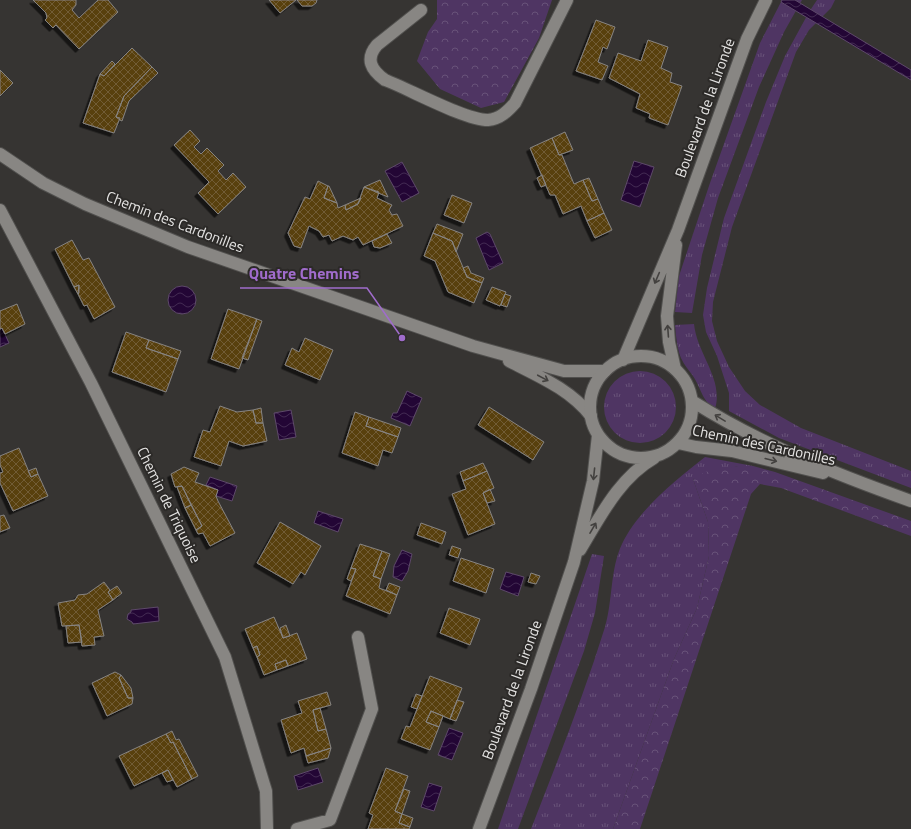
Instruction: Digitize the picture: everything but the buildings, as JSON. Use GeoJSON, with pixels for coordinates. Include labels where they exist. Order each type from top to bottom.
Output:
{"type":"FeatureCollection","features":[{"type":"Feature","properties":{"kind":"street"},"geometry":{"type":"LineString","coordinates":[[421,10],[376,45],[371,52],[370,60],[373,67],[378,75],[385,80],[467,115],[488,120],[504,115],[515,103],[567,0]]}},
{"type":"Feature","properties":{"kind":"street","name":"Boulevard de la Lironde"},"geometry":{"type":"LineString","coordinates":[[623,360],[678,230],[747,39],[765,0]]}},
{"type":"Feature","properties":{"kind":"street","name":"Chemin des Cardonilles"},"geometry":{"type":"LineString","coordinates":[[0,154],[43,183],[85,204],[188,246],[483,348],[564,371],[605,371]]}},
{"type":"Feature","properties":{"kind":"street","name":"Chemin de Triquoise"},"geometry":{"type":"LineString","coordinates":[[0,210],[91,383],[225,657],[266,791],[267,829]]}},
{"type":"Feature","properties":{"kind":"street","name":"Boulevard de la Lironde"},"geometry":{"type":"LineString","coordinates":[[675,369],[669,342],[667,316],[678,230]]}},
{"type":"Feature","properties":{"kind":"street","name":"Chemin des Cardonilles"},"geometry":{"type":"LineString","coordinates":[[483,348],[557,385],[585,408],[591,416]]}},
{"type":"Feature","properties":{"kind":"street"},"geometry":{"type":"LineString","coordinates":[[633,357],[656,358],[675,369],[686,383],[692,401],[690,424],[678,443],[659,456],[636,459],[625,456],[606,444],[598,435],[591,416],[591,396],[599,378],[605,371],[623,360],[633,357]]}},
{"type":"Feature","properties":{"kind":"street","name":"Chemin des Cardonilles"},"geometry":{"type":"LineString","coordinates":[[692,401],[738,429],[843,477],[911,501]]}},
{"type":"Feature","properties":{"kind":"street","name":"Boulevard de la Lironde"},"geometry":{"type":"LineString","coordinates":[[479,829],[531,689],[574,562],[593,481],[598,435]]}},
{"type":"Feature","properties":{"kind":"street","name":"Chemin des Cardonilles"},"geometry":{"type":"LineString","coordinates":[[678,443],[696,447],[732,451],[843,477]]}},
{"type":"Feature","properties":{"kind":"street","name":"Boulevard de la Lironde"},"geometry":{"type":"LineString","coordinates":[[574,562],[601,515],[622,485],[643,466],[659,456]]}},
{"type":"Feature","properties":{"kind":"street"},"geometry":{"type":"LineString","coordinates":[[297,829],[330,820],[372,709],[358,637]]}},
{"type":"Feature","properties":{"kind":"green space"},"geometry":{"type":"Polygon","coordinates":[[[437,0],[552,0],[539,38],[504,102],[481,108],[440,89],[417,61],[428,32],[437,19],[437,0]]]}},
{"type":"Feature","properties":{"kind":"green space"},"geometry":{"type":"Polygon","coordinates":[[[782,0],[802,0],[784,32],[759,87],[718,198],[702,255],[692,313],[675,312],[679,276],[710,183],[760,43],[782,0]]]}},
{"type":"Feature","properties":{"kind":"green space"},"geometry":{"type":"Polygon","coordinates":[[[817,0],[835,0],[831,8],[809,30],[796,52],[732,227],[713,302],[712,321],[717,341],[729,367],[745,391],[760,405],[801,428],[911,471],[911,488],[779,438],[729,411],[729,393],[717,356],[706,332],[703,315],[707,288],[724,218],[766,102],[785,56],[817,0]]]}},
{"type":"Feature","properties":{"kind":"green space"},"geometry":{"type":"Polygon","coordinates":[[[694,324],[696,335],[716,387],[717,398],[715,409],[704,398],[696,381],[682,361],[676,338],[675,325],[694,324]]]}},
{"type":"Feature","properties":{"kind":"green space"},"geometry":{"type":"Polygon","coordinates":[[[640,371],[660,377],[670,387],[676,407],[670,427],[660,437],[640,443],[620,437],[610,427],[604,407],[610,387],[620,377],[640,371]]]}},
{"type":"Feature","properties":{"kind":"green space"},"geometry":{"type":"Polygon","coordinates":[[[705,457],[753,466],[738,466],[693,479],[708,522],[709,556],[697,608],[674,659],[613,829],[531,829],[579,703],[605,627],[608,617],[615,564],[622,544],[638,519],[659,496],[705,457]]]}},
{"type":"Feature","properties":{"kind":"green space"},"geometry":{"type":"Polygon","coordinates":[[[738,466],[753,466],[775,472],[911,521],[911,536],[781,488],[760,484],[751,494],[640,829],[613,829],[674,659],[697,608],[709,556],[708,522],[693,479],[705,472],[738,466]]]}},
{"type":"Feature","properties":{"kind":"green space"},"geometry":{"type":"Polygon","coordinates":[[[592,554],[604,556],[595,613],[584,651],[518,829],[498,829],[592,554]]]}},
{"type":"Feature","properties":{"kind":"water"},"geometry":{"type":"Polygon","coordinates":[[[782,0],[795,0],[911,70],[911,80],[781,2],[782,0]]]}},
{"type":"Feature","properties":{"kind":"water"},"geometry":{"type":"Polygon","coordinates":[[[634,161],[654,167],[640,207],[621,200],[634,161]]]}},
{"type":"Feature","properties":{"kind":"water"},"geometry":{"type":"Polygon","coordinates":[[[402,162],[419,193],[402,202],[385,171],[402,162]]]}},
{"type":"Feature","properties":{"kind":"water"},"geometry":{"type":"Polygon","coordinates":[[[487,232],[490,234],[503,263],[489,270],[476,238],[487,232]]]}},
{"type":"Feature","properties":{"kind":"water"},"geometry":{"type":"Polygon","coordinates":[[[182,286],[192,290],[196,300],[192,310],[182,314],[172,310],[168,300],[172,290],[182,286]]]}},
{"type":"Feature","properties":{"kind":"water"},"geometry":{"type":"Polygon","coordinates":[[[2,328],[9,343],[0,347],[0,329],[2,328]]]}},
{"type":"Feature","properties":{"kind":"water"},"geometry":{"type":"Polygon","coordinates":[[[407,391],[422,398],[410,426],[391,418],[393,413],[397,413],[407,391]]]}},
{"type":"Feature","properties":{"kind":"water"},"geometry":{"type":"Polygon","coordinates":[[[291,410],[296,437],[279,440],[274,413],[291,410]]]}},
{"type":"Feature","properties":{"kind":"water"},"geometry":{"type":"Polygon","coordinates":[[[210,477],[237,486],[232,501],[216,496],[218,490],[206,485],[210,477]]]}},
{"type":"Feature","properties":{"kind":"water"},"geometry":{"type":"Polygon","coordinates":[[[318,511],[343,519],[338,532],[314,523],[318,511]]]}},
{"type":"Feature","properties":{"kind":"water"},"geometry":{"type":"Polygon","coordinates":[[[402,550],[412,554],[408,571],[402,581],[393,577],[394,566],[402,550]]]}},
{"type":"Feature","properties":{"kind":"water"},"geometry":{"type":"Polygon","coordinates":[[[506,572],[524,577],[518,596],[500,589],[506,572]]]}},
{"type":"Feature","properties":{"kind":"water"},"geometry":{"type":"Polygon","coordinates":[[[158,607],[159,621],[133,624],[127,619],[131,610],[158,607]]]}},
{"type":"Feature","properties":{"kind":"water"},"geometry":{"type":"Polygon","coordinates":[[[449,728],[463,733],[452,760],[438,755],[449,728]]]}},
{"type":"Feature","properties":{"kind":"water"},"geometry":{"type":"Polygon","coordinates":[[[318,768],[323,782],[298,790],[294,776],[318,768]]]}},
{"type":"Feature","properties":{"kind":"water"},"geometry":{"type":"Polygon","coordinates":[[[429,783],[442,787],[434,811],[421,807],[429,783]]]}},
{"type":"Feature","properties":{"kind":"place","name":"Quatre Chemins"},"geometry":{"type":"Point","coordinates":[402,338]}}]}
